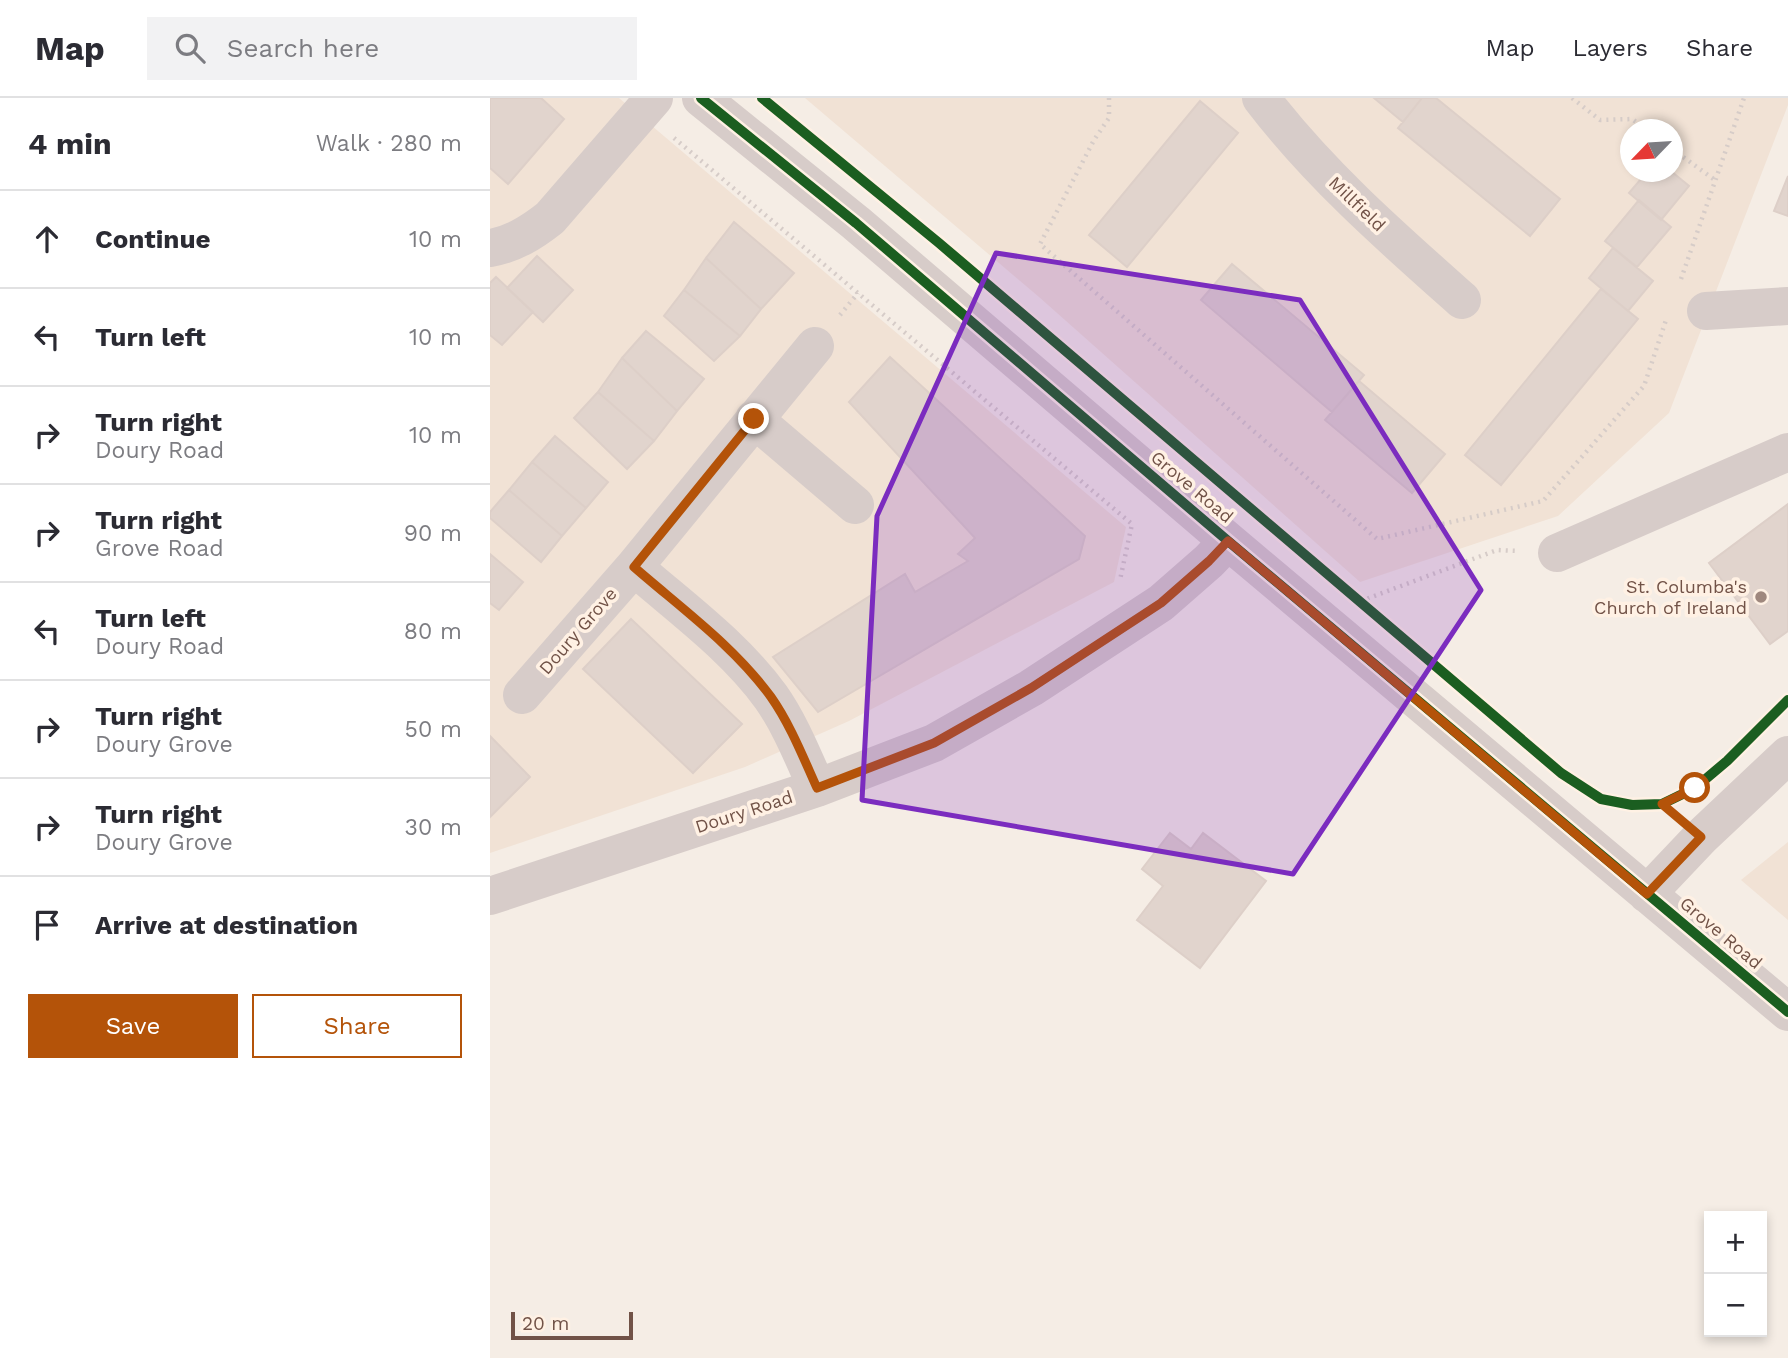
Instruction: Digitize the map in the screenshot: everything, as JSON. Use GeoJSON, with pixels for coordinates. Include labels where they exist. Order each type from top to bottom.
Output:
{"type":"FeatureCollection","features":[{"type":"Feature","properties":{"kind":"street","name":"Grove Road"},"geometry":{"type":"LineString","coordinates":[[701,98],[856,223],[1228,541],[1788,1012]]}},
{"type":"Feature","properties":{"kind":"street","name":"Millfield"},"geometry":{"type":"LineString","coordinates":[[1261,98],[1329,177],[1371,219],[1462,300]]}},
{"type":"Feature","properties":{"kind":"street"},"geometry":{"type":"LineString","coordinates":[[490,248],[517,240],[550,218],[649,105]]}},
{"type":"Feature","properties":{"kind":"street"},"geometry":{"type":"LineString","coordinates":[[1688,310],[1788,306]]}},
{"type":"Feature","properties":{"kind":"street","name":"Doury Grove"},"geometry":{"type":"LineString","coordinates":[[522,695],[634,567],[814,345]]}},
{"type":"Feature","properties":{"kind":"street"},"geometry":{"type":"LineString","coordinates":[[754,419],[855,505]]}},
{"type":"Feature","properties":{"kind":"street"},"geometry":{"type":"LineString","coordinates":[[1558,553],[1788,452]]}},
{"type":"Feature","properties":{"kind":"street","name":"Doury Road"},"geometry":{"type":"LineString","coordinates":[[490,896],[817,788],[934,743],[1031,688],[1161,603],[1228,541]]}},
{"type":"Feature","properties":{"kind":"street"},"geometry":{"type":"LineString","coordinates":[[634,567],[728,648],[758,681],[785,719],[817,788]]}},
{"type":"Feature","properties":{"kind":"street"},"geometry":{"type":"LineString","coordinates":[[1647,894],[1701,837],[1788,755]]}},
{"type":"Feature","properties":{"kind":"path"},"geometry":{"type":"LineString","coordinates":[[1109,98],[1109,118],[1094,140],[1040,244],[1377,539],[1542,502],[1644,386],[1688,310]]}},
{"type":"Feature","properties":{"kind":"path"},"geometry":{"type":"LineString","coordinates":[[1572,98],[1600,120],[1620,119]]}},
{"type":"Feature","properties":{"kind":"path"},"geometry":{"type":"LineString","coordinates":[[1679,283],[1744,98]]}},
{"type":"Feature","properties":{"kind":"path"},"geometry":{"type":"LineString","coordinates":[[649,105],[1132,524],[1120,584],[1125,626]]}},
{"type":"Feature","properties":{"kind":"path"},"geometry":{"type":"LineString","coordinates":[[1683,157],[1714,180]]}},
{"type":"Feature","properties":{"kind":"path"},"geometry":{"type":"LineString","coordinates":[[1360,602],[1497,550],[1558,553]]}},
{"type":"Feature","properties":{"kind":"path"},"geometry":{"type":"LineString","coordinates":[[1350,593],[1371,611]]}},
{"type":"Feature","properties":{"kind":"highlighted area"},"geometry":{"type":"Polygon","coordinates":[[[996,253],[1300,300],[1481,590],[1293,874],[862,800],[877,516],[996,253]]]}},
{"type":"Feature","properties":{"kind":"shaded area"},"geometry":{"type":"Polygon","coordinates":[[[490,98],[619,98],[1126,527],[1114,582],[849,721],[745,767],[490,853],[490,98]]]}},
{"type":"Feature","properties":{"kind":"shaded area"},"geometry":{"type":"Polygon","coordinates":[[[805,98],[1788,98],[1788,105],[1669,413],[1558,516],[1360,582],[1039,297],[805,98]]]}},
{"type":"Feature","properties":{"kind":"shaded area"},"geometry":{"type":"Polygon","coordinates":[[[1788,842],[1788,920],[1741,880],[1788,842]]]}},
{"type":"Feature","properties":{"kind":"building"},"geometry":{"type":"Polygon","coordinates":[[[490,98],[541,98],[564,119],[508,184],[490,168],[490,98]]]}},
{"type":"Feature","properties":{"kind":"building"},"geometry":{"type":"Polygon","coordinates":[[[1374,98],[1422,98],[1403,122],[1374,98]]]}},
{"type":"Feature","properties":{"kind":"building"},"geometry":{"type":"Polygon","coordinates":[[[1422,98],[1436,98],[1560,199],[1530,236],[1398,128],[1422,98]]]}},
{"type":"Feature","properties":{"kind":"building"},"geometry":{"type":"Polygon","coordinates":[[[1200,101],[1238,133],[1127,267],[1089,235],[1200,101]]]}},
{"type":"Feature","properties":{"kind":"building"},"geometry":{"type":"Polygon","coordinates":[[[1788,176],[1788,216],[1774,211],[1788,176]]]}},
{"type":"Feature","properties":{"kind":"building"},"geometry":{"type":"Polygon","coordinates":[[[1683,181],[1689,186],[1661,220],[1629,193],[1638,182],[1683,181]]]}},
{"type":"Feature","properties":{"kind":"building"},"geometry":{"type":"Polygon","coordinates":[[[1639,200],[1671,227],[1637,267],[1605,241],[1639,200]]]}},
{"type":"Feature","properties":{"kind":"building"},"geometry":{"type":"Polygon","coordinates":[[[734,222],[794,273],[761,309],[706,258],[734,222]]]}},
{"type":"Feature","properties":{"kind":"building"},"geometry":{"type":"Polygon","coordinates":[[[1613,248],[1653,281],[1628,311],[1589,278],[1613,248]]]}},
{"type":"Feature","properties":{"kind":"building"},"geometry":{"type":"Polygon","coordinates":[[[537,256],[573,290],[543,322],[507,288],[537,256]]]}},
{"type":"Feature","properties":{"kind":"building"},"geometry":{"type":"Polygon","coordinates":[[[706,258],[761,309],[740,336],[684,290],[706,258]]]}},
{"type":"Feature","properties":{"kind":"building"},"geometry":{"type":"Polygon","coordinates":[[[1232,264],[1364,375],[1332,412],[1201,300],[1232,264]]]}},
{"type":"Feature","properties":{"kind":"building"},"geometry":{"type":"Polygon","coordinates":[[[496,277],[533,312],[502,345],[490,335],[490,283],[496,277]]]}},
{"type":"Feature","properties":{"kind":"building"},"geometry":{"type":"Polygon","coordinates":[[[1601,289],[1638,319],[1501,485],[1465,455],[1601,289]]]}},
{"type":"Feature","properties":{"kind":"building"},"geometry":{"type":"Polygon","coordinates":[[[684,290],[740,336],[714,361],[664,316],[684,290]]]}},
{"type":"Feature","properties":{"kind":"building"},"geometry":{"type":"Polygon","coordinates":[[[646,331],[704,379],[677,411],[622,358],[646,331]]]}},
{"type":"Feature","properties":{"kind":"building"},"geometry":{"type":"Polygon","coordinates":[[[890,357],[1085,536],[1079,559],[818,712],[773,657],[905,574],[915,592],[968,561],[958,554],[975,538],[849,402],[890,357]]]}},
{"type":"Feature","properties":{"kind":"building"},"geometry":{"type":"Polygon","coordinates":[[[622,358],[677,411],[654,441],[598,392],[622,358]]]}},
{"type":"Feature","properties":{"kind":"building"},"geometry":{"type":"Polygon","coordinates":[[[1359,381],[1445,454],[1412,493],[1325,420],[1359,381]]]}},
{"type":"Feature","properties":{"kind":"building"},"geometry":{"type":"Polygon","coordinates":[[[598,392],[654,441],[627,469],[574,418],[598,392]]]}},
{"type":"Feature","properties":{"kind":"building"},"geometry":{"type":"Polygon","coordinates":[[[555,436],[608,482],[586,508],[532,462],[555,436]]]}},
{"type":"Feature","properties":{"kind":"building"},"geometry":{"type":"Polygon","coordinates":[[[532,462],[586,508],[562,536],[509,490],[532,462]]]}},
{"type":"Feature","properties":{"kind":"building"},"geometry":{"type":"Polygon","coordinates":[[[509,490],[562,536],[541,562],[490,518],[490,512],[509,490]]]}},
{"type":"Feature","properties":{"kind":"building","name":"St. Columba's Church of Ireland"},"geometry":{"type":"Polygon","coordinates":[[[1788,504],[1788,631],[1770,644],[1709,563],[1788,504]]]}},
{"type":"Feature","properties":{"kind":"building"},"geometry":{"type":"Polygon","coordinates":[[[490,554],[523,582],[499,610],[490,603],[490,554]]]}},
{"type":"Feature","properties":{"kind":"building"},"geometry":{"type":"Polygon","coordinates":[[[631,619],[742,724],[693,773],[583,669],[631,619]]]}},
{"type":"Feature","properties":{"kind":"building"},"geometry":{"type":"Polygon","coordinates":[[[490,736],[530,777],[490,817],[490,736]]]}},
{"type":"Feature","properties":{"kind":"building"},"geometry":{"type":"Polygon","coordinates":[[[1170,833],[1191,849],[1203,833],[1266,881],[1200,968],[1137,920],[1163,886],[1142,869],[1170,833]]]}},
{"type":"Feature","properties":{"kind":"cycle path"},"geometry":{"type":"LineString","coordinates":[[701,98],[856,223],[1228,541],[1788,1012]]}},
{"type":"Feature","properties":{"kind":"cycle path"},"geometry":{"type":"LineString","coordinates":[[762,98],[939,243],[1561,773],[1601,799],[1632,805],[1662,804],[1695,788],[1727,761],[1788,700]]}},
{"type":"Feature","properties":{"kind":"place","name":"St. Columba's Church of Ireland"},"geometry":{"type":"Point","coordinates":[1761,597]}},
{"type":"Feature","properties":{"kind":"route"},"geometry":{"type":"LineString","coordinates":[[754,419],[634,567],[744,664],[785,719],[817,788],[934,743],[1031,688],[1161,603],[1228,541],[1647,894],[1701,837],[1662,804],[1695,788]]}}]}
